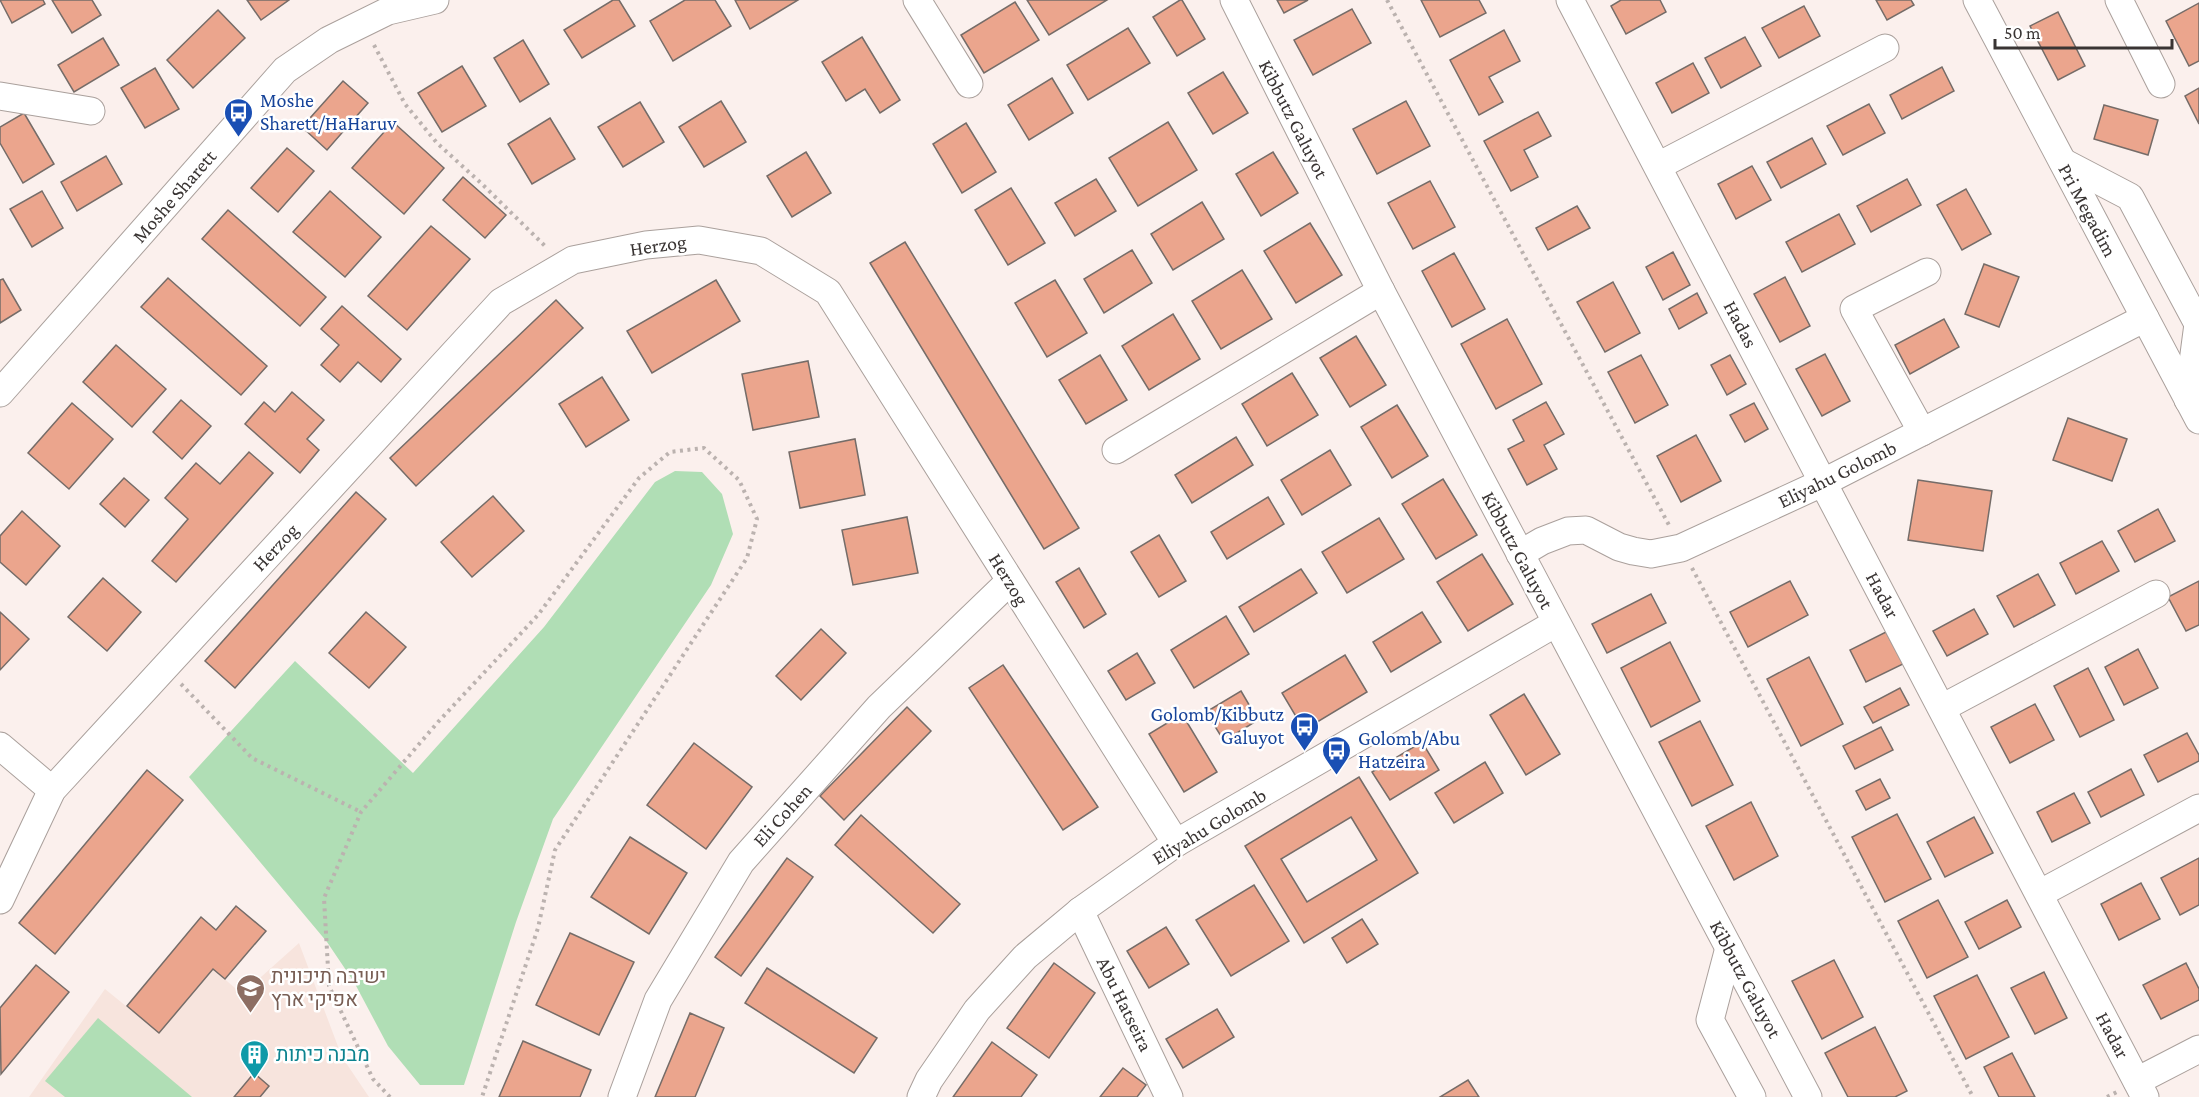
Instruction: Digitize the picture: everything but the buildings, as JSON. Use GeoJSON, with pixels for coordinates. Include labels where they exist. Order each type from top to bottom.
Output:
{"type":"FeatureCollection","features":[{"type":"Feature","properties":{"kind":"street","name":"Moshe Sharett"},"geometry":{"type":"LineString","coordinates":[[0,393],[285,70],[329,40],[363,22],[386,5],[435,0]]}},
{"type":"Feature","properties":{"kind":"street"},"geometry":{"type":"LineString","coordinates":[[917,0],[969,84]]}},
{"type":"Feature","properties":{"kind":"street","name":"Kibbutz Galuyot"},"geometry":{"type":"LineString","coordinates":[[1234,0],[1380,291],[1808,1097]]}},
{"type":"Feature","properties":{"kind":"street","name":"Hadas"},"geometry":{"type":"LineString","coordinates":[[1570,0],[1824,482]]}},
{"type":"Feature","properties":{"kind":"street","name":"Pri Megadim"},"geometry":{"type":"LineString","coordinates":[[1977,0],[2194,410]]}},
{"type":"Feature","properties":{"kind":"street"},"geometry":{"type":"LineString","coordinates":[[2120,0],[2161,84]]}},
{"type":"Feature","properties":{"kind":"street"},"geometry":{"type":"LineString","coordinates":[[1658,166],[1885,48]]}},
{"type":"Feature","properties":{"kind":"street"},"geometry":{"type":"LineString","coordinates":[[0,96],[91,111]]}},
{"type":"Feature","properties":{"kind":"street"},"geometry":{"type":"LineString","coordinates":[[2062,162],[2130,197],[2193,314],[2198,324],[2194,410]]}},
{"type":"Feature","properties":{"kind":"street","name":"Herzog"},"geometry":{"type":"LineString","coordinates":[[0,900],[52,790],[501,302],[573,260],[646,245],[699,240],[761,251],[828,292],[1176,843]]}},
{"type":"Feature","properties":{"kind":"street"},"geometry":{"type":"LineString","coordinates":[[1922,432],[1854,309],[1927,272]]}},
{"type":"Feature","properties":{"kind":"street"},"geometry":{"type":"LineString","coordinates":[[1116,450],[1380,291]]}},
{"type":"Feature","properties":{"kind":"street","name":"Eliyahu Golomb"},"geometry":{"type":"LineString","coordinates":[[1520,554],[1542,541],[1568,531],[1586,530],[1619,547],[1633,551],[1651,554],[1681,548],[1824,482],[2145,318]]}},
{"type":"Feature","properties":{"kind":"street","name":"Hadar"},"geometry":{"type":"LineString","coordinates":[[1824,482],[2141,1089]]}},
{"type":"Feature","properties":{"kind":"street","name":"Eli Cohen"},"geometry":{"type":"LineString","coordinates":[[622,1097],[658,1000],[741,862],[879,707],[1010,581]]}},
{"type":"Feature","properties":{"kind":"street"},"geometry":{"type":"LineString","coordinates":[[1942,708],[2156,594]]}},
{"type":"Feature","properties":{"kind":"street","name":"Eliyahu Golomb"},"geometry":{"type":"LineString","coordinates":[[921,1097],[929,1080],[977,1010],[1025,957],[1080,911],[1176,843],[1556,623]]}},
{"type":"Feature","properties":{"kind":"street"},"geometry":{"type":"LineString","coordinates":[[0,746],[52,790]]}},
{"type":"Feature","properties":{"kind":"street"},"geometry":{"type":"LineString","coordinates":[[2039,894],[2199,808]]}},
{"type":"Feature","properties":{"kind":"street","name":"Abu Hatseira"},"geometry":{"type":"LineString","coordinates":[[1080,911],[1169,1097]]}},
{"type":"Feature","properties":{"kind":"street"},"geometry":{"type":"LineString","coordinates":[[1729,948],[1710,1020],[1752,1097]]}},
{"type":"Feature","properties":{"kind":"street"},"geometry":{"type":"LineString","coordinates":[[2141,1089],[2199,1049]]}},
{"type":"Feature","properties":{"kind":"path"},"geometry":{"type":"LineString","coordinates":[[363,22],[405,104],[437,143],[564,265]]}},
{"type":"Feature","properties":{"kind":"path"},"geometry":{"type":"LineString","coordinates":[[390,1097],[373,1079],[329,986],[324,898],[361,812],[438,722],[538,615],[639,478],[670,452],[704,448],[739,480],[756,519],[747,558],[555,850],[538,928],[482,1097]]}},
{"type":"Feature","properties":{"kind":"path"},"geometry":{"type":"LineString","coordinates":[[165,667],[252,758],[361,812]]}},
{"type":"Feature","properties":{"kind":"shaded area","name":"ישיבה תיכונית אפיקי ארץ"},"geometry":{"type":"Polygon","coordinates":[[[299,943],[342,1057],[369,1097],[29,1097],[105,989],[159,1033],[213,969],[242,994],[299,943]]]}},
{"type":"Feature","properties":{"kind":"green space"},"geometry":{"type":"Polygon","coordinates":[[[675,471],[702,472],[722,494],[733,534],[711,585],[553,819],[516,922],[464,1085],[420,1085],[388,1046],[354,982],[327,942],[189,777],[295,661],[413,773],[544,627],[655,482],[675,471]]]}},
{"type":"Feature","properties":{"kind":"green space"},"geometry":{"type":"Polygon","coordinates":[[[98,1018],[192,1097],[65,1097],[45,1081],[98,1018]]]}},
{"type":"Feature","properties":{"kind":"place","name":"Moshe Sharett/HaHaruv"},"geometry":{"type":"Point","coordinates":[239,138]}},
{"type":"Feature","properties":{"kind":"place","name":"Golomb/Kibbutz Galuyot"},"geometry":{"type":"Point","coordinates":[1305,752]}},
{"type":"Feature","properties":{"kind":"place","name":"Golomb/Abu Hatzeira"},"geometry":{"type":"Point","coordinates":[1337,776]}},
{"type":"Feature","properties":{"kind":"place","name":"ישיבה תיכונית אפיקי ארץ"},"geometry":{"type":"Point","coordinates":[250,1014]}},
{"type":"Feature","properties":{"kind":"place","name":"מבנה כיתות"},"geometry":{"type":"Point","coordinates":[255,1080]}}]}
